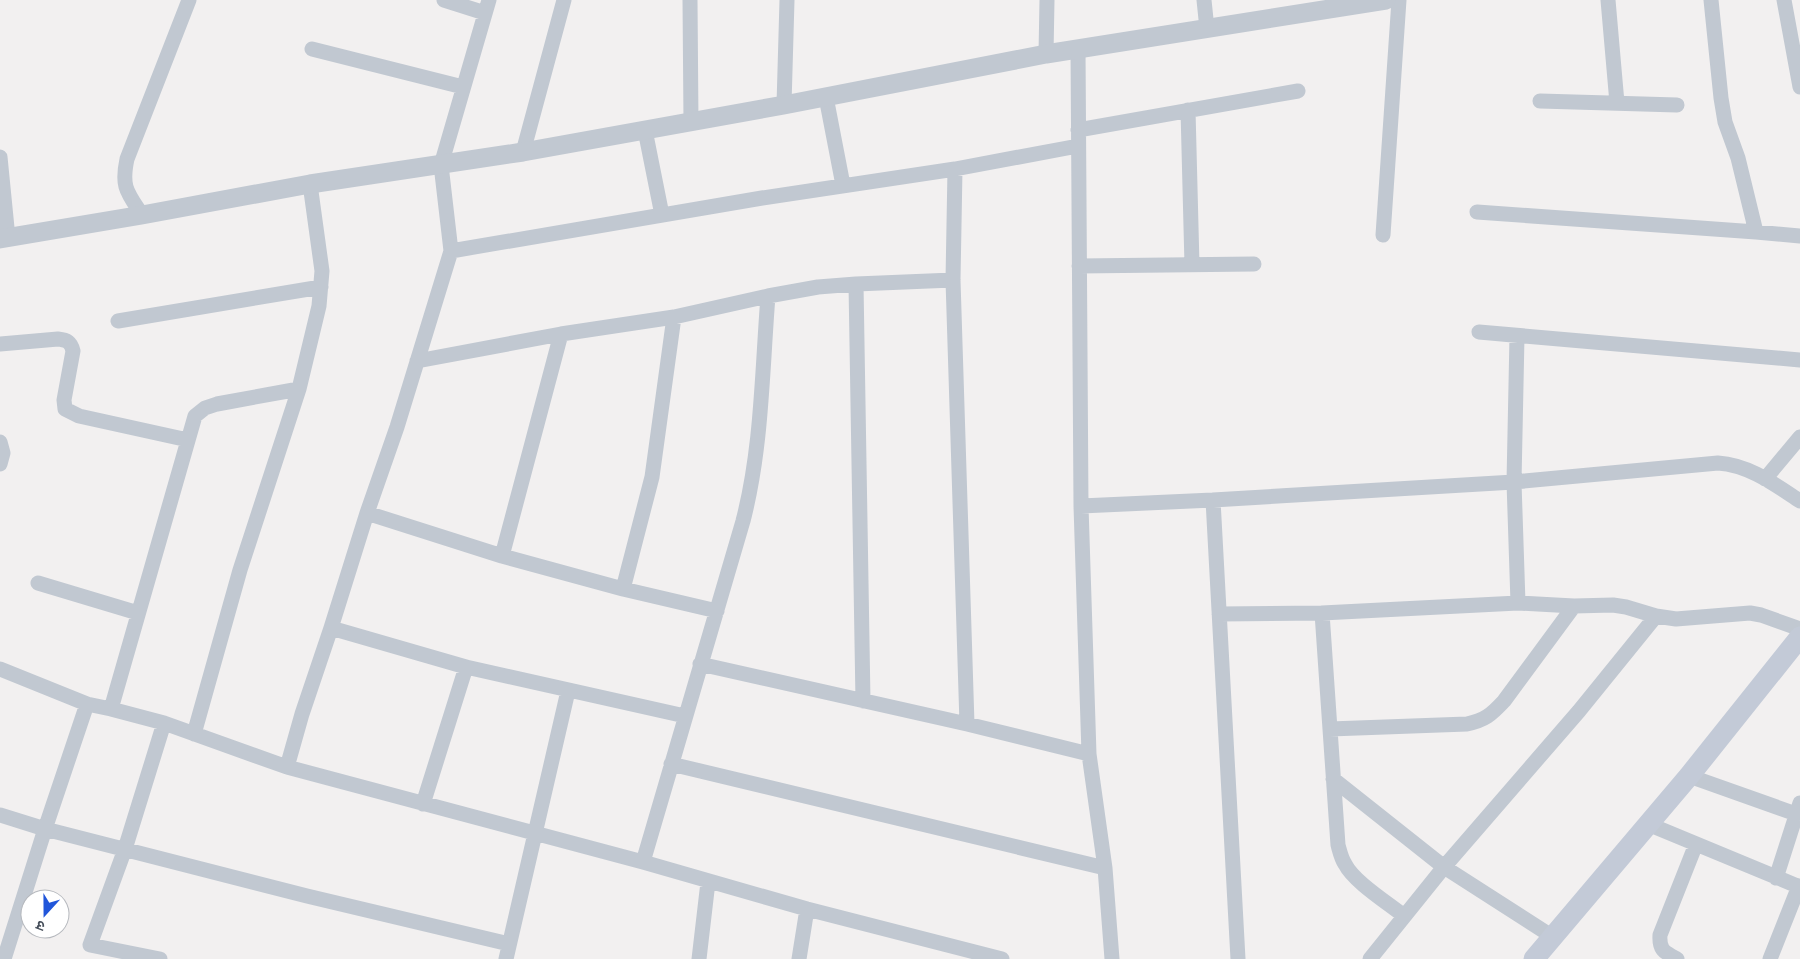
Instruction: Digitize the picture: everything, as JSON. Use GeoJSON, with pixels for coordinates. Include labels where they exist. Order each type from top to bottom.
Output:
{"type":"FeatureCollection","features":[{"type":"Feature","properties":{"kind":"main road"},"geometry":{"type":"LineString","coordinates":[[1534,959],[1689,776],[1800,637]]}},
{"type":"Feature","properties":{"kind":"street"},"geometry":{"type":"LineString","coordinates":[[142,215],[125,187],[124,177],[127,159],[189,0]]}},
{"type":"Feature","properties":{"kind":"street"},"geometry":{"type":"LineString","coordinates":[[287,767],[302,714],[397,427],[451,251],[441,165],[462,87],[487,7],[444,0]]}},
{"type":"Feature","properties":{"kind":"street"},"geometry":{"type":"LineString","coordinates":[[523,152],[564,0]]}},
{"type":"Feature","properties":{"kind":"street"},"geometry":{"type":"LineString","coordinates":[[690,0],[691,122]]}},
{"type":"Feature","properties":{"kind":"street"},"geometry":{"type":"LineString","coordinates":[[784,106],[787,0]]}},
{"type":"Feature","properties":{"kind":"street"},"geometry":{"type":"LineString","coordinates":[[1046,54],[1047,0]]}},
{"type":"Feature","properties":{"kind":"street"},"geometry":{"type":"LineString","coordinates":[[1204,0],[1207,29]]}},
{"type":"Feature","properties":{"kind":"street"},"geometry":{"type":"LineString","coordinates":[[0,157],[4,238],[310,184],[523,152],[784,106],[1046,54],[1386,0]]}},
{"type":"Feature","properties":{"kind":"street"},"geometry":{"type":"LineString","coordinates":[[1383,235],[1398,0]]}},
{"type":"Feature","properties":{"kind":"street"},"geometry":{"type":"LineString","coordinates":[[1608,0],[1617,103]]}},
{"type":"Feature","properties":{"kind":"street"},"geometry":{"type":"LineString","coordinates":[[1711,0],[1725,122],[1738,158],[1756,232]]}},
{"type":"Feature","properties":{"kind":"street"},"geometry":{"type":"LineString","coordinates":[[1784,0],[1800,87]]}},
{"type":"Feature","properties":{"kind":"street"},"geometry":{"type":"LineString","coordinates":[[312,49],[462,87]]}},
{"type":"Feature","properties":{"kind":"street"},"geometry":{"type":"LineString","coordinates":[[1078,49],[1081,506],[1089,754],[1105,868],[1112,959]]}},
{"type":"Feature","properties":{"kind":"street"},"geometry":{"type":"LineString","coordinates":[[1078,130],[1298,91]]}},
{"type":"Feature","properties":{"kind":"street"},"geometry":{"type":"LineString","coordinates":[[826,97],[843,186]]}},
{"type":"Feature","properties":{"kind":"street"},"geometry":{"type":"LineString","coordinates":[[1540,101],[1677,105]]}},
{"type":"Feature","properties":{"kind":"street"},"geometry":{"type":"LineString","coordinates":[[1188,110],[1192,265]]}},
{"type":"Feature","properties":{"kind":"street"},"geometry":{"type":"LineString","coordinates":[[645,130],[662,215]]}},
{"type":"Feature","properties":{"kind":"street"},"geometry":{"type":"LineString","coordinates":[[451,251],[662,215],[954,169],[1078,146]]}},
{"type":"Feature","properties":{"kind":"street"},"geometry":{"type":"LineString","coordinates":[[954,169],[953,280],[968,724]]}},
{"type":"Feature","properties":{"kind":"street"},"geometry":{"type":"LineString","coordinates":[[194,734],[240,570],[299,389],[320,306],[322,271],[310,184]]}},
{"type":"Feature","properties":{"kind":"street"},"geometry":{"type":"LineString","coordinates":[[1477,212],[1800,236]]}},
{"type":"Feature","properties":{"kind":"street"},"geometry":{"type":"LineString","coordinates":[[1079,266],[1254,264]]}},
{"type":"Feature","properties":{"kind":"street"},"geometry":{"type":"LineString","coordinates":[[417,361],[561,334],[674,317],[818,287],[953,280]]}},
{"type":"Feature","properties":{"kind":"street"},"geometry":{"type":"LineString","coordinates":[[856,284],[863,701]]}},
{"type":"Feature","properties":{"kind":"street"},"geometry":{"type":"LineString","coordinates":[[118,321],[321,287]]}},
{"type":"Feature","properties":{"kind":"street"},"geometry":{"type":"LineString","coordinates":[[643,862],[752,487],[756,460],[768,296]]}},
{"type":"Feature","properties":{"kind":"street"},"geometry":{"type":"LineString","coordinates":[[623,589],[652,477],[674,317]]}},
{"type":"Feature","properties":{"kind":"street"},"geometry":{"type":"LineString","coordinates":[[1479,332],[1800,360]]}},
{"type":"Feature","properties":{"kind":"street"},"geometry":{"type":"LineString","coordinates":[[502,556],[561,334]]}},
{"type":"Feature","properties":{"kind":"street"},"geometry":{"type":"LineString","coordinates":[[1517,336],[1514,482],[1518,603]]}},
{"type":"Feature","properties":{"kind":"street"},"geometry":{"type":"LineString","coordinates":[[0,344],[66,340],[72,344],[73,351],[64,400],[65,408],[79,416],[188,440]]}},
{"type":"Feature","properties":{"kind":"street"},"geometry":{"type":"LineString","coordinates":[[110,709],[195,416],[205,408],[217,404],[299,389]]}},
{"type":"Feature","properties":{"kind":"street"},"geometry":{"type":"LineString","coordinates":[[1766,479],[1800,437]]}},
{"type":"Feature","properties":{"kind":"street"},"geometry":{"type":"LineString","coordinates":[[0,442],[3,453],[0,464]]}},
{"type":"Feature","properties":{"kind":"street"},"geometry":{"type":"LineString","coordinates":[[1081,506],[1514,482],[1718,464],[1732,464],[1766,479],[1800,501]]}},
{"type":"Feature","properties":{"kind":"street"},"geometry":{"type":"LineString","coordinates":[[1213,500],[1238,959]]}},
{"type":"Feature","properties":{"kind":"street"},"geometry":{"type":"LineString","coordinates":[[367,514],[502,556],[623,589],[717,611]]}},
{"type":"Feature","properties":{"kind":"street"},"geometry":{"type":"LineString","coordinates":[[38,583],[138,613]]}},
{"type":"Feature","properties":{"kind":"street"},"geometry":{"type":"LineString","coordinates":[[1219,614],[1322,612],[1518,603],[1574,606],[1613,605],[1676,620],[1740,613],[1750,614],[1800,629]]}},
{"type":"Feature","properties":{"kind":"street"},"geometry":{"type":"LineString","coordinates":[[1330,729],[1467,724],[1482,721],[1504,701],[1574,606]]}},
{"type":"Feature","properties":{"kind":"street"},"geometry":{"type":"LineString","coordinates":[[1322,612],[1338,845],[1345,865],[1353,876],[1404,916]]}},
{"type":"Feature","properties":{"kind":"street"},"geometry":{"type":"LineString","coordinates":[[1370,959],[1444,867],[1579,711],[1656,616]]}},
{"type":"Feature","properties":{"kind":"street"},"geometry":{"type":"LineString","coordinates":[[332,628],[466,667],[685,716]]}},
{"type":"Feature","properties":{"kind":"street"},"geometry":{"type":"LineString","coordinates":[[700,664],[968,724],[1089,754]]}},
{"type":"Feature","properties":{"kind":"street"},"geometry":{"type":"LineString","coordinates":[[422,804],[466,667]]}},
{"type":"Feature","properties":{"kind":"street"},"geometry":{"type":"LineString","coordinates":[[0,669],[87,704],[164,723],[287,767],[535,835],[643,862],[807,909],[1002,959]]}},
{"type":"Feature","properties":{"kind":"street"},"geometry":{"type":"LineString","coordinates":[[506,959],[568,691]]}},
{"type":"Feature","properties":{"kind":"street"},"geometry":{"type":"LineString","coordinates":[[4,959],[87,704]]}},
{"type":"Feature","properties":{"kind":"street"},"geometry":{"type":"LineString","coordinates":[[160,959],[88,952],[125,849],[164,723]]}},
{"type":"Feature","properties":{"kind":"street"},"geometry":{"type":"LineString","coordinates":[[671,764],[1105,868]]}},
{"type":"Feature","properties":{"kind":"street"},"geometry":{"type":"LineString","coordinates":[[1689,776],[1798,808],[1776,878]]}},
{"type":"Feature","properties":{"kind":"street"},"geometry":{"type":"LineString","coordinates":[[1333,779],[1444,867],[1552,937]]}},
{"type":"Feature","properties":{"kind":"street"},"geometry":{"type":"LineString","coordinates":[[0,815],[45,829],[317,898],[509,944]]}},
{"type":"Feature","properties":{"kind":"street"},"geometry":{"type":"LineString","coordinates":[[1648,824],[1799,886],[1770,959]]}},
{"type":"Feature","properties":{"kind":"street"},"geometry":{"type":"LineString","coordinates":[[1677,959],[1664,951],[1660,945],[1660,935],[1696,844]]}},
{"type":"Feature","properties":{"kind":"street"},"geometry":{"type":"LineString","coordinates":[[699,959],[708,882]]}},
{"type":"Feature","properties":{"kind":"street"},"geometry":{"type":"LineString","coordinates":[[799,959],[807,909]]}}]}
